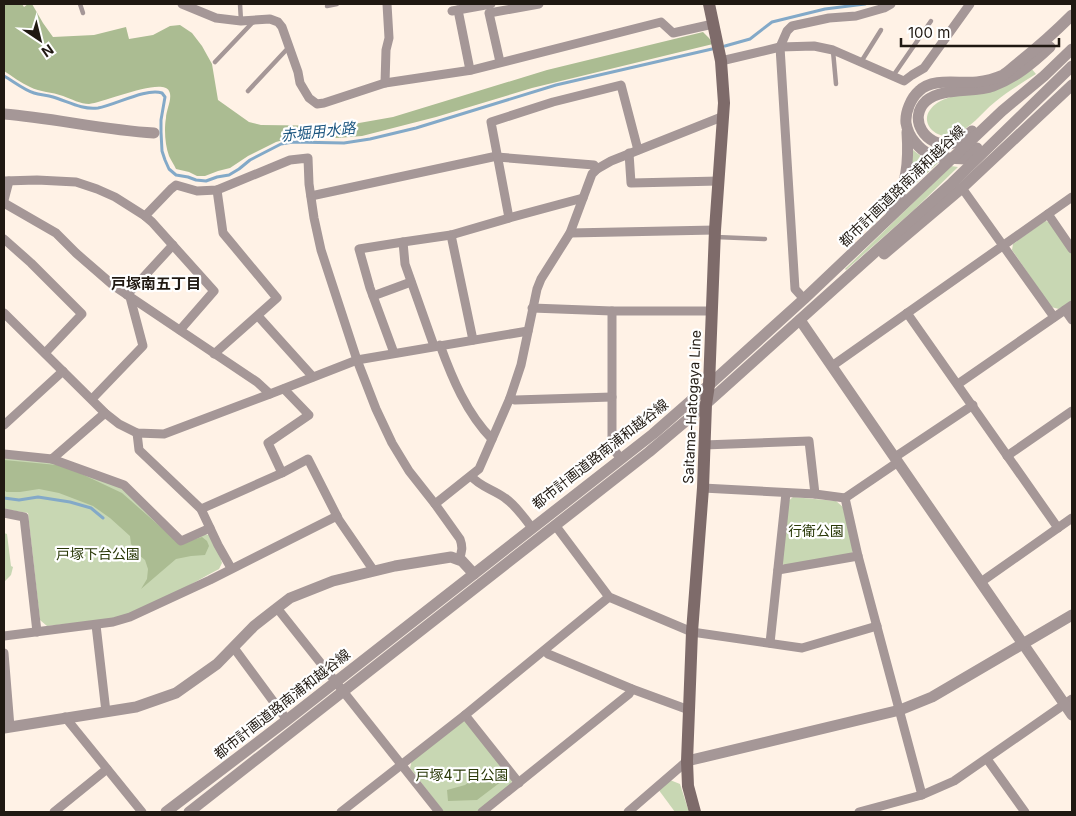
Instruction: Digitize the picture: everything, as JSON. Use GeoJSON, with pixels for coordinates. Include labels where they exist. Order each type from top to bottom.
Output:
{"type":"FeatureCollection","features":[{"type":"Feature","properties":{"kind":"main road","name":"Saitama-Hatogaya Line"},"geometry":{"type":"LineString","coordinates":[[695,812],[688,786],[687,761],[692,632],[703,488],[715,234],[724,116],[721,61],[709,4]]}},
{"type":"Feature","properties":{"kind":"street"},"geometry":{"type":"LineString","coordinates":[[182,4],[216,18],[241,21],[270,19],[278,22],[282,27],[289,46],[300,82],[309,98],[317,104],[385,83],[470,70],[661,22],[673,33],[713,24]]}},
{"type":"Feature","properties":{"kind":"street"},"geometry":{"type":"LineString","coordinates":[[385,83],[386,50],[389,38],[387,4]]}},
{"type":"Feature","properties":{"kind":"street"},"geometry":{"type":"LineString","coordinates":[[470,70],[455,11],[491,4]]}},
{"type":"Feature","properties":{"kind":"street"},"geometry":{"type":"LineString","coordinates":[[500,62],[489,13],[539,4]]}},
{"type":"Feature","properties":{"kind":"street"},"geometry":{"type":"LineString","coordinates":[[804,299],[795,289],[780,47],[787,31],[792,26],[829,18],[856,16],[884,8],[890,4]]}},
{"type":"Feature","properties":{"kind":"street"},"geometry":{"type":"LineString","coordinates":[[721,61],[780,47],[814,46],[833,50],[904,81],[924,68],[970,4]]}},
{"type":"Feature","properties":{"kind":"street"},"geometry":{"type":"LineString","coordinates":[[883,224],[896,203],[905,181],[908,154],[907,113],[918,91],[926,86],[937,83],[979,82],[1003,75],[1040,46],[1072,15]]}},
{"type":"Feature","properties":{"kind":"street"},"geometry":{"type":"LineString","coordinates":[[1002,111],[987,119],[962,139],[950,144],[938,143],[923,134],[918,119],[925,102],[933,96],[949,92],[992,87],[1008,79],[1032,64],[1072,24]]}},
{"type":"Feature","properties":{"kind":"street","name":"都市計画道路南浦和越谷線"},"geometry":{"type":"LineString","coordinates":[[166,812],[287,720],[653,434],[804,299],[1002,111],[1072,50]]}},
{"type":"Feature","properties":{"kind":"street","name":"都市計画道路南浦和越谷線"},"geometry":{"type":"LineString","coordinates":[[189,812],[649,452],[706,404],[952,183],[1072,66]]}},
{"type":"Feature","properties":{"kind":"street"},"geometry":{"type":"LineString","coordinates":[[509,218],[491,122],[553,102],[621,85],[634,152],[630,183],[719,181]]}},
{"type":"Feature","properties":{"kind":"street"},"geometry":{"type":"LineString","coordinates":[[852,273],[878,258],[962,188],[1072,86]]}},
{"type":"Feature","properties":{"kind":"street"},"geometry":{"type":"LineString","coordinates":[[4,114],[154,133]]}},
{"type":"Feature","properties":{"kind":"street"},"geometry":{"type":"LineString","coordinates":[[435,504],[479,470],[510,398],[521,365],[532,308],[541,279],[570,233],[592,174],[610,161],[724,116]]}},
{"type":"Feature","properties":{"kind":"street"},"geometry":{"type":"LineString","coordinates":[[906,123],[911,135],[920,148],[939,157],[965,159],[988,138],[1008,129]]}},
{"type":"Feature","properties":{"kind":"street"},"geometry":{"type":"LineString","coordinates":[[311,196],[497,157],[594,165],[597,169]]}},
{"type":"Feature","properties":{"kind":"street"},"geometry":{"type":"LineString","coordinates":[[145,216],[176,185],[197,191],[217,190],[290,160],[308,158],[314,218],[321,250],[357,360],[376,409],[392,443],[409,471],[460,539],[462,552],[459,559]]}},
{"type":"Feature","properties":{"kind":"street"},"geometry":{"type":"LineString","coordinates":[[180,330],[214,291],[145,216],[97,188],[76,182],[7,181],[4,202],[56,233],[76,254],[105,279],[186,336],[257,382],[270,394]]}},
{"type":"Feature","properties":{"kind":"street"},"geometry":{"type":"LineString","coordinates":[[962,188],[1054,317]]}},
{"type":"Feature","properties":{"kind":"street"},"geometry":{"type":"LineString","coordinates":[[214,354],[277,298],[223,233],[217,190]]}},
{"type":"Feature","properties":{"kind":"street"},"geometry":{"type":"LineString","coordinates":[[832,366],[1072,197]]}},
{"type":"Feature","properties":{"kind":"street"},"geometry":{"type":"LineString","coordinates":[[394,353],[373,296],[359,249],[451,235],[583,198]]}},
{"type":"Feature","properties":{"kind":"street"},"geometry":{"type":"LineString","coordinates":[[1048,214],[1072,249]]}},
{"type":"Feature","properties":{"kind":"street"},"geometry":{"type":"LineString","coordinates":[[570,233],[715,234]]}},
{"type":"Feature","properties":{"kind":"street"},"geometry":{"type":"LineString","coordinates":[[451,235],[473,340]]}},
{"type":"Feature","properties":{"kind":"street"},"geometry":{"type":"LineString","coordinates":[[4,239],[32,263],[82,314],[45,353]]}},
{"type":"Feature","properties":{"kind":"street"},"geometry":{"type":"LineString","coordinates":[[403,242],[405,264],[437,346],[471,412],[492,439]]}},
{"type":"Feature","properties":{"kind":"street"},"geometry":{"type":"LineString","coordinates":[[128,296],[173,245]]}},
{"type":"Feature","properties":{"kind":"street"},"geometry":{"type":"LineString","coordinates":[[373,296],[411,282]]}},
{"type":"Feature","properties":{"kind":"street"},"geometry":{"type":"LineString","coordinates":[[92,399],[143,346],[128,296]]}},
{"type":"Feature","properties":{"kind":"street"},"geometry":{"type":"LineString","coordinates":[[958,384],[1069,307],[1072,320]]}},
{"type":"Feature","properties":{"kind":"street"},"geometry":{"type":"LineString","coordinates":[[532,308],[612,311],[712,311]]}},
{"type":"Feature","properties":{"kind":"street"},"geometry":{"type":"LineString","coordinates":[[612,311],[612,448],[621,459]]}},
{"type":"Feature","properties":{"kind":"street"},"geometry":{"type":"LineString","coordinates":[[908,312],[1058,528]]}},
{"type":"Feature","properties":{"kind":"street"},"geometry":{"type":"LineString","coordinates":[[4,313],[105,413],[119,424],[137,433],[164,434],[357,360],[528,331]]}},
{"type":"Feature","properties":{"kind":"street"},"geometry":{"type":"LineString","coordinates":[[258,316],[313,377]]}},
{"type":"Feature","properties":{"kind":"street"},"geometry":{"type":"LineString","coordinates":[[800,320],[1023,643],[1069,702],[1072,715]]}},
{"type":"Feature","properties":{"kind":"street"},"geometry":{"type":"LineString","coordinates":[[4,425],[63,371]]}},
{"type":"Feature","properties":{"kind":"street"},"geometry":{"type":"LineString","coordinates":[[282,473],[268,443],[309,415],[284,389]]}},
{"type":"Feature","properties":{"kind":"street"},"geometry":{"type":"LineString","coordinates":[[510,398],[516,400],[612,397]]}},
{"type":"Feature","properties":{"kind":"street"},"geometry":{"type":"LineString","coordinates":[[703,488],[815,494],[845,498],[972,405]]}},
{"type":"Feature","properties":{"kind":"street"},"geometry":{"type":"LineString","coordinates":[[1007,456],[1072,411]]}},
{"type":"Feature","properties":{"kind":"street"},"geometry":{"type":"LineString","coordinates":[[4,413],[13,417]]}},
{"type":"Feature","properties":{"kind":"street"},"geometry":{"type":"LineString","coordinates":[[52,458],[105,413]]}},
{"type":"Feature","properties":{"kind":"street"},"geometry":{"type":"LineString","coordinates":[[137,433],[139,450],[201,508],[231,568]]}},
{"type":"Feature","properties":{"kind":"street"},"geometry":{"type":"LineString","coordinates":[[704,445],[809,441],[815,494]]}},
{"type":"Feature","properties":{"kind":"street"},"geometry":{"type":"LineString","coordinates":[[4,454],[52,458],[124,485],[180,540],[210,528]]}},
{"type":"Feature","properties":{"kind":"street"},"geometry":{"type":"LineString","coordinates":[[201,508],[282,473],[308,459],[336,516],[374,571]]}},
{"type":"Feature","properties":{"kind":"street"},"geometry":{"type":"LineString","coordinates":[[471,476],[476,482],[506,498],[532,528]]}},
{"type":"Feature","properties":{"kind":"street"},"geometry":{"type":"LineString","coordinates":[[770,643],[786,493]]}},
{"type":"Feature","properties":{"kind":"street"},"geometry":{"type":"LineString","coordinates":[[845,498],[858,556],[922,796]]}},
{"type":"Feature","properties":{"kind":"street"},"geometry":{"type":"LineString","coordinates":[[4,513],[24,517],[37,632]]}},
{"type":"Feature","properties":{"kind":"street"},"geometry":{"type":"LineString","coordinates":[[4,636],[96,625],[130,617],[210,580],[336,516]]}},
{"type":"Feature","properties":{"kind":"street"},"geometry":{"type":"LineString","coordinates":[[981,582],[1072,518]]}},
{"type":"Feature","properties":{"kind":"street"},"geometry":{"type":"LineString","coordinates":[[555,525],[610,597],[692,632],[802,648],[877,626]]}},
{"type":"Feature","properties":{"kind":"street"},"geometry":{"type":"LineString","coordinates":[[778,570],[858,556]]}},
{"type":"Feature","properties":{"kind":"street"},"geometry":{"type":"LineString","coordinates":[[4,653],[7,728],[65,717],[136,707],[176,692],[217,664],[254,626],[290,598],[333,581],[395,566],[451,557],[459,559],[466,564],[474,574]]}},
{"type":"Feature","properties":{"kind":"street"},"geometry":{"type":"LineString","coordinates":[[341,812],[465,715],[610,597]]}},
{"type":"Feature","properties":{"kind":"street"},"geometry":{"type":"LineString","coordinates":[[277,608],[439,812]]}},
{"type":"Feature","properties":{"kind":"street"},"geometry":{"type":"LineString","coordinates":[[628,812],[687,761],[900,710],[932,696],[1072,615]]}},
{"type":"Feature","properties":{"kind":"street"},"geometry":{"type":"LineString","coordinates":[[96,625],[106,712]]}},
{"type":"Feature","properties":{"kind":"street"},"geometry":{"type":"LineString","coordinates":[[234,648],[287,720]]}},
{"type":"Feature","properties":{"kind":"street"},"geometry":{"type":"LineString","coordinates":[[545,650],[548,654],[632,689],[689,710]]}},
{"type":"Feature","properties":{"kind":"street"},"geometry":{"type":"LineString","coordinates":[[482,812],[629,694],[632,689]]}},
{"type":"Feature","properties":{"kind":"street"},"geometry":{"type":"LineString","coordinates":[[859,812],[922,796],[954,781],[1069,702]]}},
{"type":"Feature","properties":{"kind":"street"},"geometry":{"type":"LineString","coordinates":[[465,715],[519,783]]}},
{"type":"Feature","properties":{"kind":"street"},"geometry":{"type":"LineString","coordinates":[[65,717],[142,812]]}},
{"type":"Feature","properties":{"kind":"street"},"geometry":{"type":"LineString","coordinates":[[987,759],[1025,812]]}},
{"type":"Feature","properties":{"kind":"street"},"geometry":{"type":"LineString","coordinates":[[54,812],[106,769]]}},
{"type":"Feature","properties":{"kind":"lane"},"geometry":{"type":"LineString","coordinates":[[80,4],[83,13]]}},
{"type":"Feature","properties":{"kind":"lane"},"geometry":{"type":"LineString","coordinates":[[240,4],[241,21]]}},
{"type":"Feature","properties":{"kind":"lane"},"geometry":{"type":"LineString","coordinates":[[327,6],[337,4]]}},
{"type":"Feature","properties":{"kind":"lane"},"geometry":{"type":"LineString","coordinates":[[214,62],[254,21]]}},
{"type":"Feature","properties":{"kind":"lane"},"geometry":{"type":"LineString","coordinates":[[892,76],[931,22]]}},
{"type":"Feature","properties":{"kind":"lane"},"geometry":{"type":"LineString","coordinates":[[861,62],[881,30]]}},
{"type":"Feature","properties":{"kind":"lane"},"geometry":{"type":"LineString","coordinates":[[248,91],[289,46]]}},
{"type":"Feature","properties":{"kind":"lane"},"geometry":{"type":"LineString","coordinates":[[833,50],[836,84]]}},
{"type":"Feature","properties":{"kind":"lane"},"geometry":{"type":"LineString","coordinates":[[715,234],[765,239]]}},
{"type":"Feature","properties":{"kind":"green space"},"geometry":{"type":"Polygon","coordinates":[[[4,4],[22,4],[24,7],[32,4],[53,37],[94,35],[126,27],[129,39],[153,35],[170,26],[180,25],[192,33],[212,64],[218,100],[249,122],[261,125],[342,126],[393,117],[547,70],[703,32],[713,44],[532,88],[436,117],[362,136],[337,138],[299,136],[287,139],[276,142],[248,156],[230,168],[205,176],[197,176],[176,169],[169,156],[165,127],[170,94],[164,87],[145,89],[86,104],[34,89],[4,71],[4,4]]]}},
{"type":"Feature","properties":{"kind":"green space"},"geometry":{"type":"Polygon","coordinates":[[[1031,68],[1036,74],[1000,98],[971,125],[959,132],[947,136],[941,135],[928,125],[927,115],[935,104],[1031,68]]]}},
{"type":"Feature","properties":{"kind":"green space"},"geometry":{"type":"Polygon","coordinates":[[[913,150],[922,157],[938,163],[907,191],[913,150]]]}},
{"type":"Feature","properties":{"kind":"green space"},"geometry":{"type":"Polygon","coordinates":[[[951,166],[958,167],[915,209],[845,269],[951,166]]]}},
{"type":"Feature","properties":{"kind":"green space"},"geometry":{"type":"Polygon","coordinates":[[[1045,221],[1051,222],[1072,252],[1072,300],[1059,309],[1051,307],[1012,250],[1013,244],[1045,221]]]}},
{"type":"Feature","properties":{"kind":"green space","name":"戸塚下台公園"},"geometry":{"type":"Polygon","coordinates":[[[4,458],[51,462],[123,487],[180,543],[204,534],[209,535],[222,563],[219,569],[152,605],[128,614],[98,621],[47,626],[40,620],[28,513],[4,509],[4,458]]]}},
{"type":"Feature","properties":{"kind":"green space"},"geometry":{"type":"Polygon","coordinates":[[[4,460],[57,465],[71,469],[122,493],[180,544],[202,537],[209,546],[205,555],[176,559],[141,589],[147,579],[148,569],[145,560],[131,544],[130,536],[93,506],[59,493],[39,489],[6,492],[4,489],[4,460]]]}},
{"type":"Feature","properties":{"kind":"green space","name":"行衛公園"},"geometry":{"type":"Polygon","coordinates":[[[793,497],[836,501],[843,507],[853,551],[849,557],[785,566],[781,562],[786,503],[793,497]]]}},
{"type":"Feature","properties":{"kind":"green space"},"geometry":{"type":"Polygon","coordinates":[[[4,533],[7,534],[11,566],[13,567],[11,575],[4,582],[4,533]]]}},
{"type":"Feature","properties":{"kind":"green space","name":"戸塚4丁目公園"},"geometry":{"type":"Polygon","coordinates":[[[462,720],[467,721],[512,780],[511,785],[478,812],[444,812],[410,768],[412,760],[462,720]]]}},
{"type":"Feature","properties":{"kind":"green space"},"geometry":{"type":"Polygon","coordinates":[[[491,766],[502,781],[477,800],[448,801],[447,790],[465,785],[491,766]]]}},
{"type":"Feature","properties":{"kind":"green space"},"geometry":{"type":"Polygon","coordinates":[[[670,780],[680,784],[689,812],[675,812],[658,789],[670,780]]]}},
{"type":"Feature","properties":{"kind":"waterway","name":"赤堀用水路"},"geometry":{"type":"LineString","coordinates":[[725,46],[750,39],[772,22],[825,9],[865,4]]}},
{"type":"Feature","properties":{"kind":"waterway","name":"赤堀用水路"},"geometry":{"type":"LineString","coordinates":[[4,76],[30,92],[51,96],[86,108],[98,108],[147,93],[162,93],[165,97],[161,120],[162,151],[169,169],[176,175],[206,181],[229,175],[250,160],[281,144],[293,142],[344,143],[370,139],[416,128],[556,85],[712,49]]}},
{"type":"Feature","properties":{"kind":"waterway"},"geometry":{"type":"LineString","coordinates":[[4,498],[19,500],[38,497],[70,502],[91,508],[103,518]]}},
{"type":"Feature","properties":{"kind":"district","name":"戸塚南五丁目"},"geometry":{"type":"Point","coordinates":[156,284]}}]}
